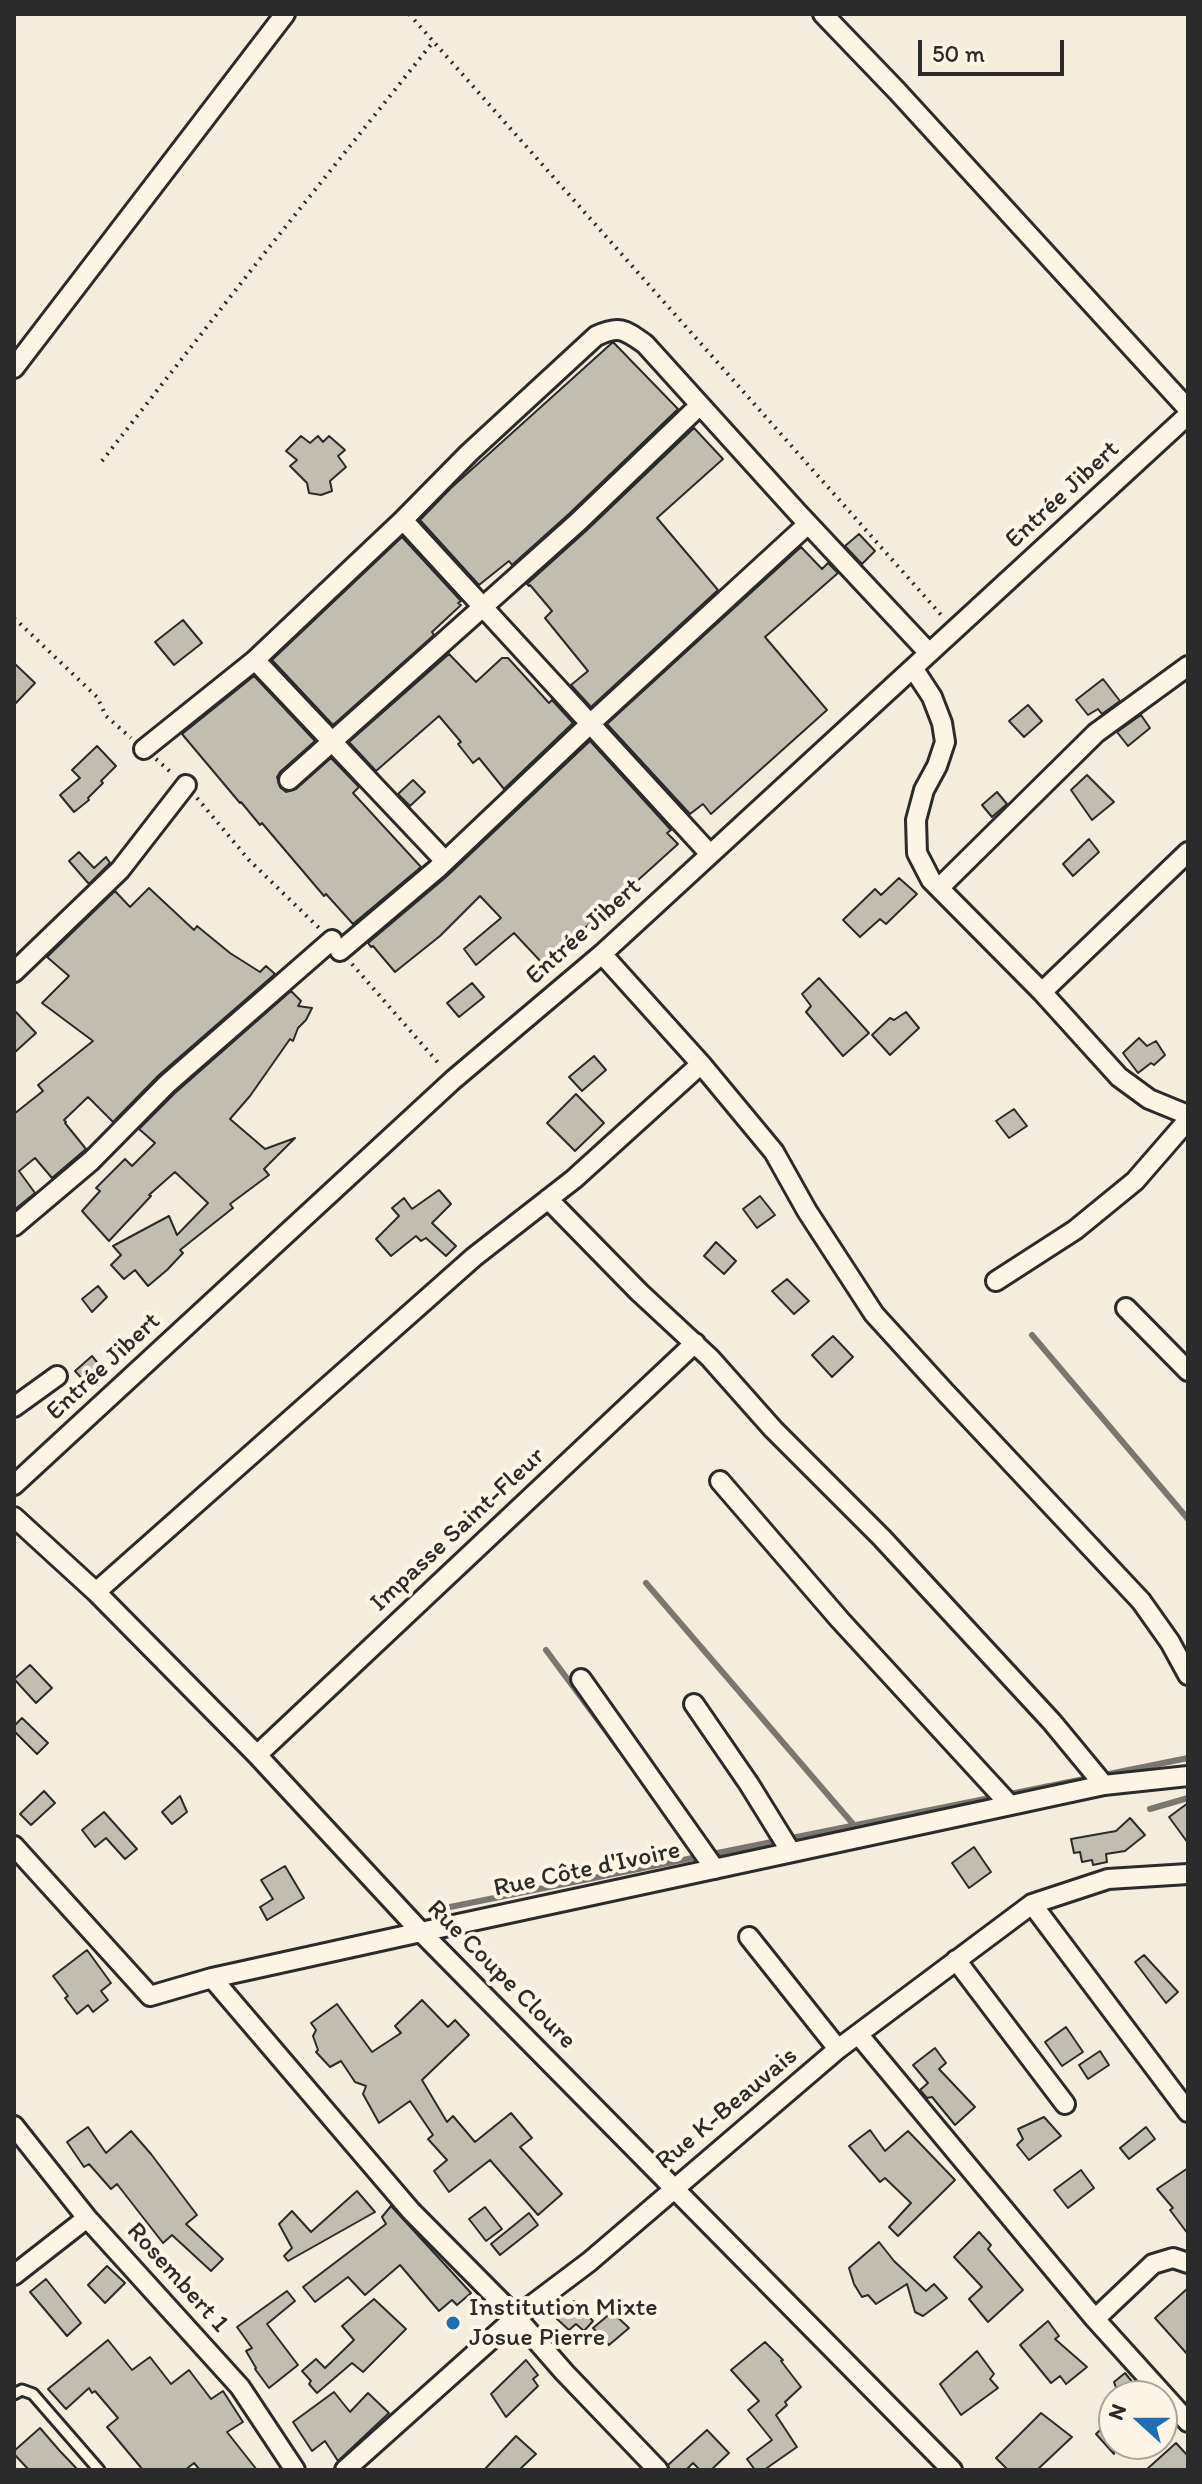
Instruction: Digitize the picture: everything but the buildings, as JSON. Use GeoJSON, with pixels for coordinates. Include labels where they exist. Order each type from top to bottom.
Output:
{"type":"FeatureCollection","features":[{"type":"Feature","properties":{"kind":"street"},"geometry":{"type":"LineString","coordinates":[[14,368],[285,14]]}},
{"type":"Feature","properties":{"kind":"street"},"geometry":{"type":"LineString","coordinates":[[823,14],[897,91],[1188,412]]}},
{"type":"Feature","properties":{"kind":"street"},"geometry":{"type":"LineString","coordinates":[[144,749],[255,660],[515,410],[596,336],[611,329],[627,332],[645,344],[929,653]]}},
{"type":"Feature","properties":{"kind":"street"},"geometry":{"type":"LineString","coordinates":[[289,780],[578,522],[700,405]]}},
{"type":"Feature","properties":{"kind":"street","name":"Entrée Jibert"},"geometry":{"type":"LineString","coordinates":[[14,1485],[453,1080],[602,954],[1188,412]]}},
{"type":"Feature","properties":{"kind":"street"},"geometry":{"type":"LineString","coordinates":[[403,520],[709,853]]}},
{"type":"Feature","properties":{"kind":"street"},"geometry":{"type":"LineString","coordinates":[[14,1226],[91,1161],[167,1084],[336,945],[445,861],[808,524]]}},
{"type":"Feature","properties":{"kind":"street"},"geometry":{"type":"LineString","coordinates":[[255,660],[445,861]]}},
{"type":"Feature","properties":{"kind":"street"},"geometry":{"type":"LineString","coordinates":[[939,888],[1096,733],[1188,666]]}},
{"type":"Feature","properties":{"kind":"street"},"geometry":{"type":"LineString","coordinates":[[913,668],[932,697],[945,742],[924,790],[916,820],[917,853],[931,880],[1042,992],[1119,1077],[1149,1099],[1188,1118],[1135,1181],[1075,1230],[996,1281]]}},
{"type":"Feature","properties":{"kind":"street"},"geometry":{"type":"LineString","coordinates":[[14,972],[120,870],[186,785]]}},
{"type":"Feature","properties":{"kind":"street"},"geometry":{"type":"LineString","coordinates":[[1042,992],[1188,852]]}},
{"type":"Feature","properties":{"kind":"street"},"geometry":{"type":"LineString","coordinates":[[602,954],[701,1064],[774,1152],[807,1211],[874,1314],[1141,1601],[1170,1642],[1188,1675]]}},
{"type":"Feature","properties":{"kind":"street"},"geometry":{"type":"LineString","coordinates":[[96,1592],[474,1257],[574,1179],[701,1064]]}},
{"type":"Feature","properties":{"kind":"street"},"geometry":{"type":"LineString","coordinates":[[548,1199],[639,1292],[695,1343],[773,1429],[882,1538],[1052,1722],[1104,1785]]}},
{"type":"Feature","properties":{"kind":"street"},"geometry":{"type":"LineString","coordinates":[[1126,1308],[1188,1371]]}},
{"type":"Feature","properties":{"kind":"street","name":"Impasse Saint-Fleur"},"geometry":{"type":"LineString","coordinates":[[257,1755],[695,1343]]}},
{"type":"Feature","properties":{"kind":"street"},"geometry":{"type":"LineString","coordinates":[[14,1407],[57,1376]]}},
{"type":"Feature","properties":{"kind":"street"},"geometry":{"type":"LineString","coordinates":[[720,1481],[840,1620],[1010,1805]]}},
{"type":"Feature","properties":{"kind":"street","name":"Rue Coupe Cloure"},"geometry":{"type":"LineString","coordinates":[[14,1517],[96,1592],[257,1755],[421,1932],[952,2470]]}},
{"type":"Feature","properties":{"kind":"street"},"geometry":{"type":"LineString","coordinates":[[581,1679],[715,1869]]}},
{"type":"Feature","properties":{"kind":"street"},"geometry":{"type":"LineString","coordinates":[[694,1704],[791,1852]]}},
{"type":"Feature","properties":{"kind":"street","name":"Rue Côte d'Ivoire"},"geometry":{"type":"LineString","coordinates":[[14,1846],[150,1996],[212,1978],[1104,1785],[1188,1776]]}},
{"type":"Feature","properties":{"kind":"street","name":"Rue K-Beauvais"},"geometry":{"type":"LineString","coordinates":[[345,2470],[516,2317],[589,2262],[838,2049],[1032,1904],[1108,1879],[1188,1874]]}},
{"type":"Feature","properties":{"kind":"street"},"geometry":{"type":"LineString","coordinates":[[1032,1904],[1188,2112]]}},
{"type":"Feature","properties":{"kind":"street"},"geometry":{"type":"LineString","coordinates":[[749,1937],[838,2049]]}},
{"type":"Feature","properties":{"kind":"street"},"geometry":{"type":"LineString","coordinates":[[956,1960],[1065,2104]]}},
{"type":"Feature","properties":{"kind":"street"},"geometry":{"type":"LineString","coordinates":[[212,1978],[411,2211],[516,2317],[658,2470]]}},
{"type":"Feature","properties":{"kind":"street"},"geometry":{"type":"LineString","coordinates":[[858,2034],[1095,2319],[1188,2422]]}},
{"type":"Feature","properties":{"kind":"street","name":"Rosembert 1"},"geometry":{"type":"LineString","coordinates":[[14,2126],[87,2218],[240,2387],[295,2470]]}},
{"type":"Feature","properties":{"kind":"street"},"geometry":{"type":"LineString","coordinates":[[14,2275],[87,2218]]}},
{"type":"Feature","properties":{"kind":"street"},"geometry":{"type":"LineString","coordinates":[[1095,2319],[1153,2264],[1173,2258],[1188,2263]]}},
{"type":"Feature","properties":{"kind":"lane"},"geometry":{"type":"LineString","coordinates":[[14,2394],[22,2390],[33,2394],[99,2470]]}},
{"type":"Feature","properties":{"kind":"path"},"geometry":{"type":"LineString","coordinates":[[409,14],[954,630]]}},
{"type":"Feature","properties":{"kind":"path"},"geometry":{"type":"LineString","coordinates":[[102,461],[433,42]]}},
{"type":"Feature","properties":{"kind":"path"},"geometry":{"type":"LineString","coordinates":[[14,618],[97,697],[106,716],[186,785],[249,860],[336,945],[453,1080]]}},
{"type":"Feature","properties":{"kind":"waterway"},"geometry":{"type":"LineString","coordinates":[[1032,1335],[1188,1519]]}},
{"type":"Feature","properties":{"kind":"waterway"},"geometry":{"type":"LineString","coordinates":[[646,1583],[853,1824]]}},
{"type":"Feature","properties":{"kind":"waterway"},"geometry":{"type":"LineString","coordinates":[[546,1650],[620,1750]]}},
{"type":"Feature","properties":{"kind":"waterway"},"geometry":{"type":"LineString","coordinates":[[450,1907],[1188,1758]]}},
{"type":"Feature","properties":{"kind":"waterway"},"geometry":{"type":"LineString","coordinates":[[1150,1809],[1188,1798]]}},
{"type":"Feature","properties":{"kind":"place","name":"Institution Mixte Josue Pierre"},"geometry":{"type":"Point","coordinates":[453,2323]}}]}
